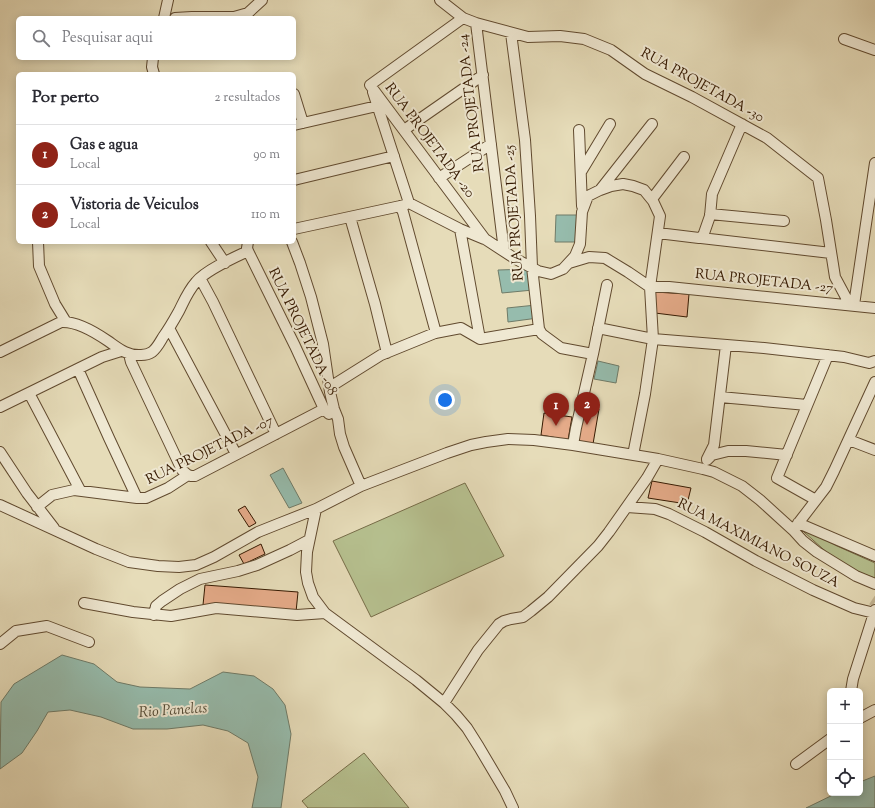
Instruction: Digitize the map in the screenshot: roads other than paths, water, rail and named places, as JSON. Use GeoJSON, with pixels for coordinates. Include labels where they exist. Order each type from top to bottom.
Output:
{"type":"FeatureCollection","features":[{"type":"Feature","properties":{"kind":"street"},"geometry":{"type":"LineString","coordinates":[[164,16],[168,0]]}},
{"type":"Feature","properties":{"kind":"street"},"geometry":{"type":"LineString","coordinates":[[238,16],[248,13],[262,0]]}},
{"type":"Feature","properties":{"kind":"street","name":"RUA PROJETADA -30"},"geometry":{"type":"LineString","coordinates":[[440,0],[463,18],[476,23],[528,37],[560,36],[584,39],[611,50],[646,74],[767,138],[818,178],[835,277],[852,305]]}},
{"type":"Feature","properties":{"kind":"street"},"geometry":{"type":"LineString","coordinates":[[370,85],[463,18]]}},
{"type":"Feature","properties":{"kind":"street","name":"RUA PROJETADA -24"},"geometry":{"type":"LineString","coordinates":[[476,23],[504,251]]}},
{"type":"Feature","properties":{"kind":"street","name":"RUA PROJETADA -25"},"geometry":{"type":"LineString","coordinates":[[511,33],[525,140],[532,267],[539,329]]}},
{"type":"Feature","properties":{"kind":"street"},"geometry":{"type":"LineString","coordinates":[[844,39],[875,50]]}},
{"type":"Feature","properties":{"kind":"street"},"geometry":{"type":"LineString","coordinates":[[404,130],[483,75]]}},
{"type":"Feature","properties":{"kind":"street","name":"RUA PROJETADA -20"},"geometry":{"type":"LineString","coordinates":[[370,85],[394,156],[404,205],[403,212],[436,333]]}},
{"type":"Feature","properties":{"kind":"street","name":"RUA PROJETADA -20"},"geometry":{"type":"LineString","coordinates":[[370,85],[485,239],[514,258],[538,271],[551,274],[569,263]]}},
{"type":"Feature","properties":{"kind":"street"},"geometry":{"type":"LineString","coordinates":[[296,106],[299,124],[377,106]]}},
{"type":"Feature","properties":{"kind":"street"},"geometry":{"type":"LineString","coordinates":[[581,172],[610,124]]}},
{"type":"Feature","properties":{"kind":"street"},"geometry":{"type":"LineString","coordinates":[[600,190],[652,124]]}},
{"type":"Feature","properties":{"kind":"street"},"geometry":{"type":"LineString","coordinates":[[702,238],[706,231],[710,214],[712,194],[742,124]]}},
{"type":"Feature","properties":{"kind":"street"},"geometry":{"type":"LineString","coordinates":[[569,263],[575,256],[580,244],[582,212],[579,130]]}},
{"type":"Feature","properties":{"kind":"street"},"geometry":{"type":"LineString","coordinates":[[440,178],[491,144]]}},
{"type":"Feature","properties":{"kind":"street"},"geometry":{"type":"LineString","coordinates":[[296,180],[394,156]]}},
{"type":"Feature","properties":{"kind":"street"},"geometry":{"type":"LineString","coordinates":[[652,200],[684,157]]}},
{"type":"Feature","properties":{"kind":"street"},"geometry":{"type":"LineString","coordinates":[[852,305],[875,163]]}},
{"type":"Feature","properties":{"kind":"street"},"geometry":{"type":"LineString","coordinates":[[582,212],[588,196],[611,186],[623,184],[644,190],[652,200],[660,216],[650,287],[653,339],[645,394],[633,455]]}},
{"type":"Feature","properties":{"kind":"street"},"geometry":{"type":"LineString","coordinates":[[296,229],[404,205],[485,239]]}},
{"type":"Feature","properties":{"kind":"street"},"geometry":{"type":"LineString","coordinates":[[710,214],[784,221]]}},
{"type":"Feature","properties":{"kind":"street"},"geometry":{"type":"LineString","coordinates":[[350,217],[375,304],[387,353]]}},
{"type":"Feature","properties":{"kind":"street"},"geometry":{"type":"LineString","coordinates":[[460,229],[480,339]]}},
{"type":"Feature","properties":{"kind":"street"},"geometry":{"type":"LineString","coordinates":[[658,233],[831,253]]}},
{"type":"Feature","properties":{"kind":"street"},"geometry":{"type":"LineString","coordinates":[[38,244],[39,266],[54,304],[64,322]]}},
{"type":"Feature","properties":{"kind":"street"},"geometry":{"type":"LineString","coordinates":[[212,244],[225,263]]}},
{"type":"Feature","properties":{"kind":"street"},"geometry":{"type":"LineString","coordinates":[[293,244],[300,263],[323,344],[334,409],[338,419],[340,434],[344,448],[361,486]]}},
{"type":"Feature","properties":{"kind":"street"},"geometry":{"type":"LineString","coordinates":[[0,352],[64,322],[78,325],[125,352],[135,355],[148,354],[152,352],[160,343],[191,288],[200,278],[248,247]]}},
{"type":"Feature","properties":{"kind":"street","name":"RUA PROJETADA -08"},"geometry":{"type":"LineString","coordinates":[[248,247],[324,409],[331,416],[338,419]]}},
{"type":"Feature","properties":{"kind":"street"},"geometry":{"type":"LineString","coordinates":[[569,263],[589,257],[605,258],[650,287]]}},
{"type":"Feature","properties":{"kind":"street"},"geometry":{"type":"LineString","coordinates":[[200,278],[276,434]]}},
{"type":"Feature","properties":{"kind":"street"},"geometry":{"type":"LineString","coordinates":[[573,445],[607,285]]}},
{"type":"Feature","properties":{"kind":"street","name":"RUA PROJETADA -27"},"geometry":{"type":"LineString","coordinates":[[650,287],[669,287],[875,308]]}},
{"type":"Feature","properties":{"kind":"street"},"geometry":{"type":"LineString","coordinates":[[169,328],[236,454]]}},
{"type":"Feature","properties":{"kind":"street"},"geometry":{"type":"LineString","coordinates":[[330,387],[381,355],[436,333],[461,328],[480,339],[539,329],[542,334],[561,348],[593,354]]}},
{"type":"Feature","properties":{"kind":"street"},"geometry":{"type":"LineString","coordinates":[[598,328],[653,339],[844,356],[873,364]]}},
{"type":"Feature","properties":{"kind":"street"},"geometry":{"type":"LineString","coordinates":[[705,464],[714,445],[726,345]]}},
{"type":"Feature","properties":{"kind":"street"},"geometry":{"type":"LineString","coordinates":[[0,407],[102,357],[125,352]]}},
{"type":"Feature","properties":{"kind":"street"},"geometry":{"type":"LineString","coordinates":[[125,352],[182,470],[188,475]]}},
{"type":"Feature","properties":{"kind":"street"},"geometry":{"type":"LineString","coordinates":[[816,500],[777,478],[828,355]]}},
{"type":"Feature","properties":{"kind":"street"},"geometry":{"type":"LineString","coordinates":[[78,369],[137,498]]}},
{"type":"Feature","properties":{"kind":"street"},"geometry":{"type":"LineString","coordinates":[[795,526],[826,487],[875,382]]}},
{"type":"Feature","properties":{"kind":"street"},"geometry":{"type":"LineString","coordinates":[[29,393],[80,490]]}},
{"type":"Feature","properties":{"kind":"street"},"geometry":{"type":"LineString","coordinates":[[720,397],[807,405]]}},
{"type":"Feature","properties":{"kind":"street","name":"RUA PROJETADA -07"},"geometry":{"type":"LineString","coordinates":[[37,507],[52,495],[74,490],[146,498],[168,488],[188,475],[195,476],[324,409]]}},
{"type":"Feature","properties":{"kind":"street"},"geometry":{"type":"LineString","coordinates":[[0,505],[96,549],[129,562],[179,567],[196,565],[214,557],[258,532],[316,509],[361,486],[447,453],[486,442],[534,440],[658,459],[705,464],[721,475],[742,486],[795,526],[875,556]]}},
{"type":"Feature","properties":{"kind":"street"},"geometry":{"type":"LineString","coordinates":[[849,440],[875,450]]}},
{"type":"Feature","properties":{"kind":"street"},"geometry":{"type":"LineString","coordinates":[[705,464],[712,455],[728,451],[746,451],[787,455]]}},
{"type":"Feature","properties":{"kind":"street"},"geometry":{"type":"LineString","coordinates":[[0,452],[27,493],[55,530]]}},
{"type":"Feature","properties":{"kind":"street"},"geometry":{"type":"LineString","coordinates":[[444,703],[478,650],[499,624],[511,618],[523,617],[531,612],[548,597],[598,546],[647,478],[658,459]]}},
{"type":"Feature","properties":{"kind":"street","name":"RUA MAXIMIANO SOUZA"},"geometry":{"type":"LineString","coordinates":[[627,507],[655,509],[669,514],[813,590],[854,608],[874,612]]}},
{"type":"Feature","properties":{"kind":"street"},"geometry":{"type":"LineString","coordinates":[[316,509],[307,552],[306,572],[313,597],[325,613],[416,680],[456,715],[467,728],[513,808]]}},
{"type":"Feature","properties":{"kind":"street"},"geometry":{"type":"LineString","coordinates":[[795,526],[803,541],[817,552],[856,576],[875,584]]}},
{"type":"Feature","properties":{"kind":"street"},"geometry":{"type":"LineString","coordinates":[[154,614],[156,606],[162,601],[180,589],[200,579],[232,573],[257,565],[309,540]]}},
{"type":"Feature","properties":{"kind":"street"},"geometry":{"type":"LineString","coordinates":[[84,603],[171,616],[216,608],[297,615],[325,613]]}},
{"type":"Feature","properties":{"kind":"street"},"geometry":{"type":"LineString","coordinates":[[852,688],[874,612]]}},
{"type":"Feature","properties":{"kind":"street"},"geometry":{"type":"LineString","coordinates":[[0,644],[16,630],[47,626],[89,642]]}},
{"type":"Feature","properties":{"kind":"street"},"geometry":{"type":"LineString","coordinates":[[863,716],[875,710]]}},
{"type":"Feature","properties":{"kind":"street"},"geometry":{"type":"LineString","coordinates":[[796,764],[827,741]]}},
{"type":"Feature","properties":{"kind":"water"},"geometry":{"type":"Polygon","coordinates":[[[556,215],[579,215],[578,242],[555,242],[556,215]]]}},
{"type":"Feature","properties":{"kind":"water"},"geometry":{"type":"Polygon","coordinates":[[[530,269],[533,290],[502,293],[498,270],[530,269]]]}},
{"type":"Feature","properties":{"kind":"water"},"geometry":{"type":"Polygon","coordinates":[[[536,305],[538,318],[508,322],[507,308],[536,305]]]}},
{"type":"Feature","properties":{"kind":"water"},"geometry":{"type":"Polygon","coordinates":[[[598,361],[619,366],[616,383],[594,379],[598,361]]]}},
{"type":"Feature","properties":{"kind":"water"},"geometry":{"type":"Polygon","coordinates":[[[283,468],[302,503],[289,508],[270,475],[283,468]]]}},
{"type":"Feature","properties":{"kind":"water","name":"Rio Panelas"},"geometry":{"type":"Polygon","coordinates":[[[62,655],[94,664],[117,682],[140,687],[190,689],[223,672],[254,676],[273,689],[285,705],[291,734],[281,808],[252,808],[258,777],[248,743],[228,731],[203,725],[167,729],[133,729],[101,717],[70,710],[48,712],[22,753],[0,769],[1,702],[14,684],[62,655]]]}},
{"type":"Feature","properties":{"kind":"water"},"geometry":{"type":"Polygon","coordinates":[[[875,776],[875,808],[806,808],[831,796],[863,796],[863,781],[875,776]]]}},
{"type":"Feature","properties":{"kind":"place","name":"Vistoria de Veiculos"},"geometry":{"type":"Point","coordinates":[587,425]}},
{"type":"Feature","properties":{"kind":"place","name":"Gas e agua"},"geometry":{"type":"Point","coordinates":[556,426]}}]}
